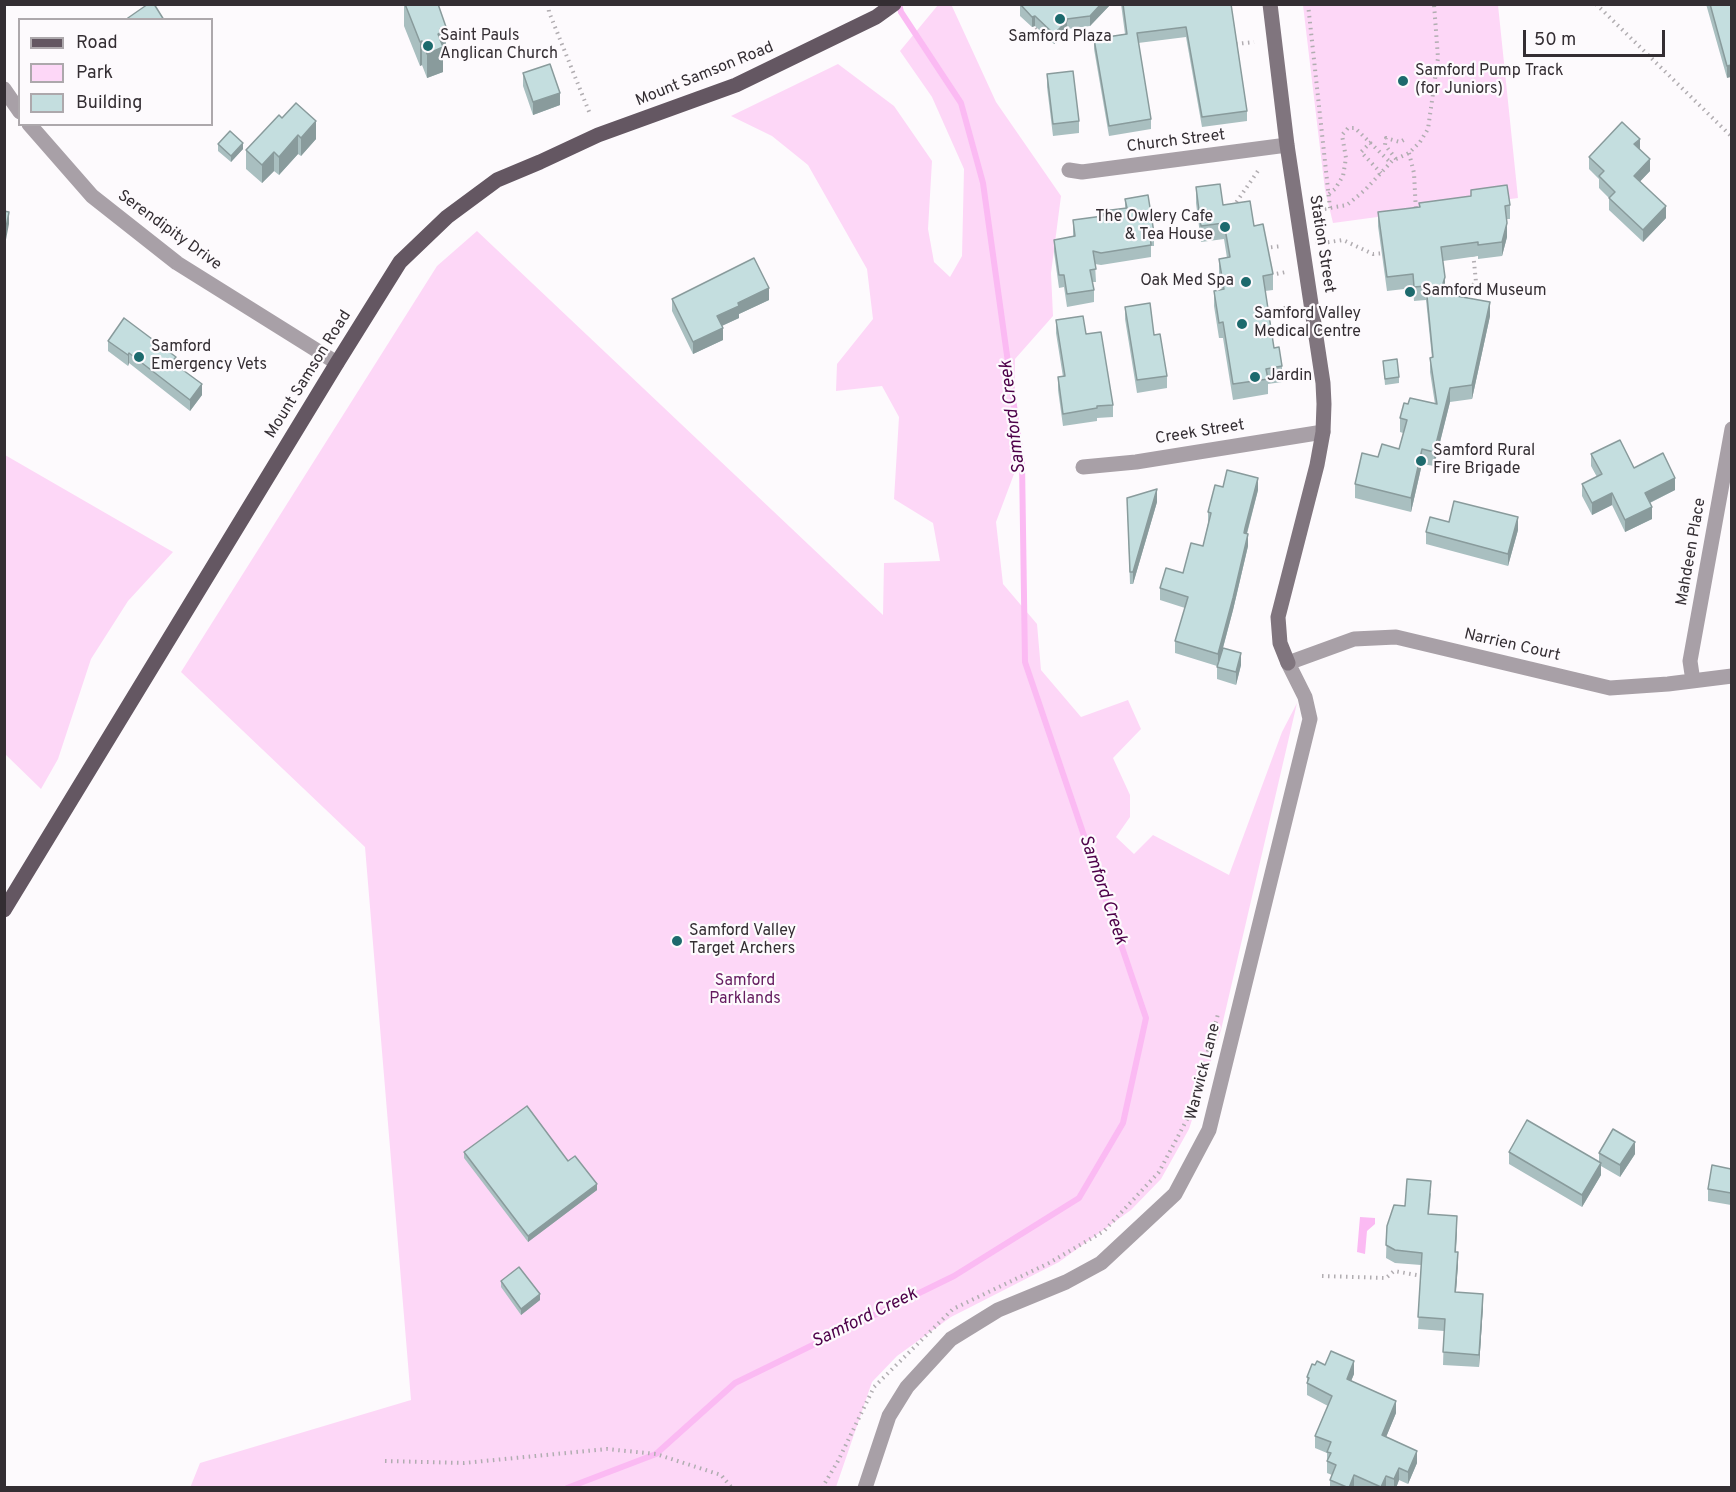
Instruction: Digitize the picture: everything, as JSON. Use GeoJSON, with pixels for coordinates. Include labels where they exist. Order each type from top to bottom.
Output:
{"type":"FeatureCollection","features":[{"type":"Feature","properties":{"kind":"main road","name":"Mount Samson Road"},"geometry":{"type":"LineString","coordinates":[[4,910],[400,262],[447,217],[497,180],[598,135],[736,85],[814,49],[876,17],[894,4]]}},
{"type":"Feature","properties":{"kind":"street","name":"Station Street"},"geometry":{"type":"LineString","coordinates":[[1270,4],[1287,145],[1323,383],[1323,432],[1317,465],[1278,617],[1280,643],[1288,663]]}},
{"type":"Feature","properties":{"kind":"street"},"geometry":{"type":"LineString","coordinates":[[4,89],[18,109]]}},
{"type":"Feature","properties":{"kind":"street","name":"Serendipity Drive"},"geometry":{"type":"LineString","coordinates":[[31,126],[92,196],[177,263],[337,363]]}},
{"type":"Feature","properties":{"kind":"street","name":"Church Street"},"geometry":{"type":"LineString","coordinates":[[1069,170],[1082,172],[1287,145]]}},
{"type":"Feature","properties":{"kind":"street","name":"Mahdeen Place"},"geometry":{"type":"LineString","coordinates":[[1693,681],[1690,661],[1731,429]]}},
{"type":"Feature","properties":{"kind":"street","name":"Creek Street"},"geometry":{"type":"LineString","coordinates":[[1083,467],[1136,462],[1323,432]]}},
{"type":"Feature","properties":{"kind":"street","name":"Narrien Court"},"geometry":{"type":"LineString","coordinates":[[1288,663],[1354,639],[1396,637],[1610,688],[1731,676]]}},
{"type":"Feature","properties":{"kind":"street","name":"Warwick Lane"},"geometry":{"type":"LineString","coordinates":[[865,1488],[889,1416],[907,1387],[951,1339],[998,1310],[1066,1282],[1101,1263],[1175,1194],[1209,1130],[1310,719],[1305,697],[1288,663]]}},
{"type":"Feature","properties":{"kind":"path"},"geometry":{"type":"LineString","coordinates":[[548,4],[549,12],[590,114]]}},
{"type":"Feature","properties":{"kind":"path"},"geometry":{"type":"LineString","coordinates":[[1308,4],[1330,208]]}},
{"type":"Feature","properties":{"kind":"path"},"geometry":{"type":"LineString","coordinates":[[1299,213],[1347,205],[1365,190],[1390,162],[1409,153],[1420,142],[1428,129],[1438,58],[1434,4]]}},
{"type":"Feature","properties":{"kind":"path"},"geometry":{"type":"LineString","coordinates":[[1596,4],[1731,137]]}},
{"type":"Feature","properties":{"kind":"path"},"geometry":{"type":"LineString","coordinates":[[1030,21],[1050,42]]}},
{"type":"Feature","properties":{"kind":"path"},"geometry":{"type":"LineString","coordinates":[[1236,44],[1254,42]]}},
{"type":"Feature","properties":{"kind":"path"},"geometry":{"type":"LineString","coordinates":[[1329,194],[1343,176],[1346,158],[1342,135],[1348,128],[1355,128],[1390,162]]}},
{"type":"Feature","properties":{"kind":"path"},"geometry":{"type":"LineString","coordinates":[[1396,159],[1385,145],[1386,138],[1400,142],[1407,138]]}},
{"type":"Feature","properties":{"kind":"path"},"geometry":{"type":"LineString","coordinates":[[1371,142],[1361,152],[1381,173]]}},
{"type":"Feature","properties":{"kind":"path"},"geometry":{"type":"LineString","coordinates":[[1409,153],[1414,173],[1416,212]]}},
{"type":"Feature","properties":{"kind":"path"},"geometry":{"type":"LineString","coordinates":[[1229,211],[1260,168]]}},
{"type":"Feature","properties":{"kind":"path"},"geometry":{"type":"LineString","coordinates":[[1304,246],[1343,240],[1373,254],[1395,251]]}},
{"type":"Feature","properties":{"kind":"path"},"geometry":{"type":"LineString","coordinates":[[1466,301],[1468,290],[1476,282],[1472,242]]}},
{"type":"Feature","properties":{"kind":"path"},"geometry":{"type":"LineString","coordinates":[[1264,248],[1282,246]]}},
{"type":"Feature","properties":{"kind":"path"},"geometry":{"type":"LineString","coordinates":[[1271,275],[1286,272]]}},
{"type":"Feature","properties":{"kind":"path"},"geometry":{"type":"LineString","coordinates":[[1445,291],[1468,290]]}},
{"type":"Feature","properties":{"kind":"path"},"geometry":{"type":"LineString","coordinates":[[1266,311],[1291,307]]}},
{"type":"Feature","properties":{"kind":"path"},"geometry":{"type":"LineString","coordinates":[[1281,373],[1301,370]]}},
{"type":"Feature","properties":{"kind":"path"},"geometry":{"type":"LineString","coordinates":[[822,1488],[838,1461],[874,1387],[953,1309],[1049,1263],[1104,1231],[1160,1172],[1192,1110],[1219,1012]]}},
{"type":"Feature","properties":{"kind":"path"},"geometry":{"type":"LineString","coordinates":[[1322,1276],[1386,1278],[1394,1271],[1422,1276]]}},
{"type":"Feature","properties":{"kind":"path"},"geometry":{"type":"LineString","coordinates":[[385,1461],[464,1463],[607,1449],[656,1454],[721,1475],[732,1488]]}},
{"type":"Feature","properties":{"kind":"green space","name":"Samford Parklands"},"geometry":{"type":"Polygon","coordinates":[[[951,4],[996,102],[1061,196],[1051,273],[1053,316],[1015,359],[1014,474],[996,522],[1003,584],[1037,624],[1041,670],[1081,717],[1128,700],[1141,729],[1113,758],[1130,795],[1130,817],[1116,837],[1134,854],[1153,835],[1229,875],[1282,732],[1297,703],[1221,1030],[1189,1129],[1161,1179],[1131,1210],[1059,1262],[951,1317],[897,1356],[872,1382],[836,1487],[190,1488],[200,1463],[411,1400],[365,847],[181,672],[437,266],[477,231],[883,615],[884,563],[940,561],[933,523],[894,499],[899,417],[882,386],[836,391],[837,364],[873,319],[867,269],[808,165],[772,136],[731,116],[838,64],[894,106],[932,161],[928,229],[934,262],[950,277],[962,256],[964,169],[932,97],[900,51],[938,5],[951,4]]]}},
{"type":"Feature","properties":{"kind":"green space"},"geometry":{"type":"Polygon","coordinates":[[[1303,5],[1498,5],[1518,198],[1333,223],[1325,190],[1303,5]]]}},
{"type":"Feature","properties":{"kind":"green space"},"geometry":{"type":"Polygon","coordinates":[[[5,455],[173,552],[128,601],[91,659],[58,759],[41,789],[5,754],[5,455]]]}},
{"type":"Feature","properties":{"kind":"shaded area"},"geometry":{"type":"Polygon","coordinates":[[[1360,1217],[1375,1218],[1375,1224],[1367,1231],[1365,1254],[1357,1252],[1360,1217]]]}},
{"type":"Feature","properties":{"kind":"building"},"geometry":{"type":"Polygon","coordinates":[[[148,4],[154,4],[163,18],[128,18],[148,4]]]}},
{"type":"Feature","properties":{"kind":"building"},"geometry":{"type":"Polygon","coordinates":[[[405,4],[438,4],[446,27],[440,29],[441,32],[438,34],[443,47],[427,54],[405,4]]]}},
{"type":"Feature","properties":{"kind":"building","name":"Samford Plaza"},"geometry":{"type":"Polygon","coordinates":[[[1020,4],[1101,4],[1090,16],[1067,19],[1054,34],[1035,16],[1032,17],[1020,4]]]}},
{"type":"Feature","properties":{"kind":"building"},"geometry":{"type":"Polygon","coordinates":[[[1123,4],[1231,4],[1247,111],[1202,117],[1186,27],[1137,33],[1151,119],[1109,126],[1094,39],[1127,34],[1123,4]]]}},
{"type":"Feature","properties":{"kind":"building"},"geometry":{"type":"Polygon","coordinates":[[[1710,4],[1731,4],[1731,65],[1727,66],[1710,4]]]}},
{"type":"Feature","properties":{"kind":"building"},"geometry":{"type":"Polygon","coordinates":[[[550,64],[560,93],[533,102],[523,73],[550,64]]]}},
{"type":"Feature","properties":{"kind":"building"},"geometry":{"type":"Polygon","coordinates":[[[1073,71],[1079,121],[1053,124],[1047,74],[1073,71]]]}},
{"type":"Feature","properties":{"kind":"building"},"geometry":{"type":"Polygon","coordinates":[[[296,103],[316,121],[301,138],[298,135],[279,157],[274,152],[262,165],[246,150],[279,115],[282,118],[296,103]]]}},
{"type":"Feature","properties":{"kind":"building"},"geometry":{"type":"Polygon","coordinates":[[[1622,122],[1640,139],[1634,144],[1650,159],[1634,176],[1666,206],[1643,230],[1609,198],[1615,192],[1599,176],[1604,171],[1589,157],[1622,122]]]}},
{"type":"Feature","properties":{"kind":"building"},"geometry":{"type":"Polygon","coordinates":[[[230,131],[243,143],[231,156],[218,144],[230,131]]]}},
{"type":"Feature","properties":{"kind":"building"},"geometry":{"type":"Polygon","coordinates":[[[1220,184],[1223,205],[1250,201],[1254,226],[1263,224],[1273,274],[1263,276],[1274,348],[1279,347],[1282,366],[1266,369],[1268,379],[1233,384],[1223,322],[1219,323],[1214,291],[1224,289],[1219,259],[1230,257],[1224,223],[1201,226],[1196,187],[1220,184]]]}},
{"type":"Feature","properties":{"kind":"building"},"geometry":{"type":"Polygon","coordinates":[[[1507,185],[1510,205],[1505,206],[1507,223],[1502,242],[1478,245],[1478,242],[1441,247],[1445,277],[1440,293],[1490,302],[1472,385],[1450,388],[1434,452],[1422,449],[1411,498],[1355,484],[1362,453],[1378,457],[1382,444],[1399,449],[1407,420],[1400,418],[1404,403],[1408,404],[1410,398],[1437,404],[1430,358],[1433,357],[1426,286],[1414,287],[1413,274],[1387,277],[1378,212],[1420,207],[1419,203],[1471,196],[1471,190],[1507,185]]]}},
{"type":"Feature","properties":{"kind":"building"},"geometry":{"type":"Polygon","coordinates":[[[1148,195],[1154,233],[1150,234],[1151,245],[1101,253],[1093,251],[1096,269],[1090,270],[1094,290],[1067,294],[1064,275],[1059,275],[1054,240],[1075,236],[1073,220],[1103,216],[1103,211],[1127,208],[1125,199],[1148,195]]]}},
{"type":"Feature","properties":{"kind":"building"},"geometry":{"type":"Polygon","coordinates":[[[4,211],[9,212],[4,238],[4,211]]]}},
{"type":"Feature","properties":{"kind":"building"},"geometry":{"type":"Polygon","coordinates":[[[754,258],[769,288],[717,316],[723,328],[693,342],[672,299],[754,258]]]}},
{"type":"Feature","properties":{"kind":"building"},"geometry":{"type":"Polygon","coordinates":[[[1150,303],[1154,335],[1160,334],[1167,376],[1137,380],[1125,307],[1150,303]]]}},
{"type":"Feature","properties":{"kind":"building"},"geometry":{"type":"Polygon","coordinates":[[[1083,316],[1086,334],[1101,332],[1113,405],[1097,406],[1097,408],[1063,414],[1058,377],[1065,376],[1056,320],[1083,316]]]}},
{"type":"Feature","properties":{"kind":"building"},"geometry":{"type":"Polygon","coordinates":[[[124,318],[176,357],[172,362],[202,384],[190,400],[129,353],[128,355],[108,341],[124,318]]]}},
{"type":"Feature","properties":{"kind":"building"},"geometry":{"type":"Polygon","coordinates":[[[1397,359],[1399,377],[1385,379],[1383,361],[1397,359]]]}},
{"type":"Feature","properties":{"kind":"building"},"geometry":{"type":"Polygon","coordinates":[[[1620,440],[1634,468],[1663,453],[1675,478],[1645,493],[1652,507],[1625,520],[1612,493],[1592,503],[1582,484],[1602,474],[1591,454],[1620,440]]]}},
{"type":"Feature","properties":{"kind":"building"},"geometry":{"type":"Polygon","coordinates":[[[1227,470],[1258,478],[1244,533],[1248,534],[1218,654],[1175,641],[1188,597],[1160,588],[1166,568],[1183,573],[1191,543],[1203,546],[1215,485],[1223,487],[1227,470]]]}},
{"type":"Feature","properties":{"kind":"building"},"geometry":{"type":"Polygon","coordinates":[[[1157,489],[1133,572],[1130,572],[1127,498],[1157,489]]]}},
{"type":"Feature","properties":{"kind":"building"},"geometry":{"type":"Polygon","coordinates":[[[1454,501],[1518,517],[1508,554],[1426,532],[1430,517],[1449,522],[1454,501]]]}},
{"type":"Feature","properties":{"kind":"building"},"geometry":{"type":"Polygon","coordinates":[[[1223,648],[1241,653],[1236,672],[1217,667],[1223,648]]]}},
{"type":"Feature","properties":{"kind":"building"},"geometry":{"type":"Polygon","coordinates":[[[527,1106],[568,1161],[575,1156],[597,1184],[528,1236],[464,1152],[527,1106]]]}},
{"type":"Feature","properties":{"kind":"building"},"geometry":{"type":"Polygon","coordinates":[[[1527,1120],[1601,1163],[1582,1195],[1509,1152],[1527,1120]]]}},
{"type":"Feature","properties":{"kind":"building"},"geometry":{"type":"Polygon","coordinates":[[[1613,1129],[1635,1142],[1620,1165],[1599,1153],[1613,1129]]]}},
{"type":"Feature","properties":{"kind":"building"},"geometry":{"type":"Polygon","coordinates":[[[1712,1165],[1731,1169],[1731,1193],[1708,1189],[1712,1165]]]}},
{"type":"Feature","properties":{"kind":"building"},"geometry":{"type":"Polygon","coordinates":[[[1407,1179],[1431,1181],[1428,1214],[1457,1216],[1455,1252],[1458,1252],[1455,1292],[1483,1294],[1479,1355],[1443,1352],[1445,1319],[1418,1317],[1422,1253],[1395,1250],[1386,1245],[1387,1226],[1394,1205],[1405,1206],[1407,1179]]]}},
{"type":"Feature","properties":{"kind":"building"},"geometry":{"type":"Polygon","coordinates":[[[519,1267],[540,1294],[521,1309],[501,1281],[519,1267]]]}},
{"type":"Feature","properties":{"kind":"building"},"geometry":{"type":"Polygon","coordinates":[[[1331,1351],[1354,1361],[1347,1379],[1396,1401],[1382,1435],[1417,1451],[1408,1472],[1399,1468],[1394,1479],[1386,1476],[1381,1487],[1354,1475],[1349,1488],[1330,1480],[1336,1465],[1327,1461],[1331,1453],[1327,1452],[1331,1442],[1315,1436],[1332,1396],[1307,1383],[1309,1378],[1307,1377],[1312,1364],[1315,1365],[1317,1361],[1325,1365],[1331,1351]]]}},
{"type":"Feature","properties":{"kind":"waterway","name":"Samford Creek"},"geometry":{"type":"LineString","coordinates":[[567,1488],[656,1454],[735,1383],[954,1276],[1079,1198],[1123,1123],[1146,1018],[1025,662],[1022,463],[983,183],[961,103],[901,12],[899,4]]}},
{"type":"Feature","properties":{"kind":"place","name":"Samford Plaza"},"geometry":{"type":"Point","coordinates":[1060,19]}},
{"type":"Feature","properties":{"kind":"place","name":"Saint Pauls Anglican Church"},"geometry":{"type":"Point","coordinates":[428,46]}},
{"type":"Feature","properties":{"kind":"place","name":"Samford Pump Track (for Juniors)"},"geometry":{"type":"Point","coordinates":[1403,81]}},
{"type":"Feature","properties":{"kind":"place","name":"The Owlery Cafe & Tea House"},"geometry":{"type":"Point","coordinates":[1225,227]}},
{"type":"Feature","properties":{"kind":"place","name":"Oak Med Spa"},"geometry":{"type":"Point","coordinates":[1246,282]}},
{"type":"Feature","properties":{"kind":"place","name":"Samford Museum"},"geometry":{"type":"Point","coordinates":[1410,292]}},
{"type":"Feature","properties":{"kind":"place","name":"Samford Valley Medical Centre"},"geometry":{"type":"Point","coordinates":[1242,324]}},
{"type":"Feature","properties":{"kind":"place","name":"Samford Emergency Vets"},"geometry":{"type":"Point","coordinates":[139,357]}},
{"type":"Feature","properties":{"kind":"place","name":"Jardin"},"geometry":{"type":"Point","coordinates":[1255,377]}},
{"type":"Feature","properties":{"kind":"place","name":"Samford Rural Fire Brigade"},"geometry":{"type":"Point","coordinates":[1421,461]}},
{"type":"Feature","properties":{"kind":"place","name":"Samford Valley Target Archers"},"geometry":{"type":"Point","coordinates":[677,941]}}]}
